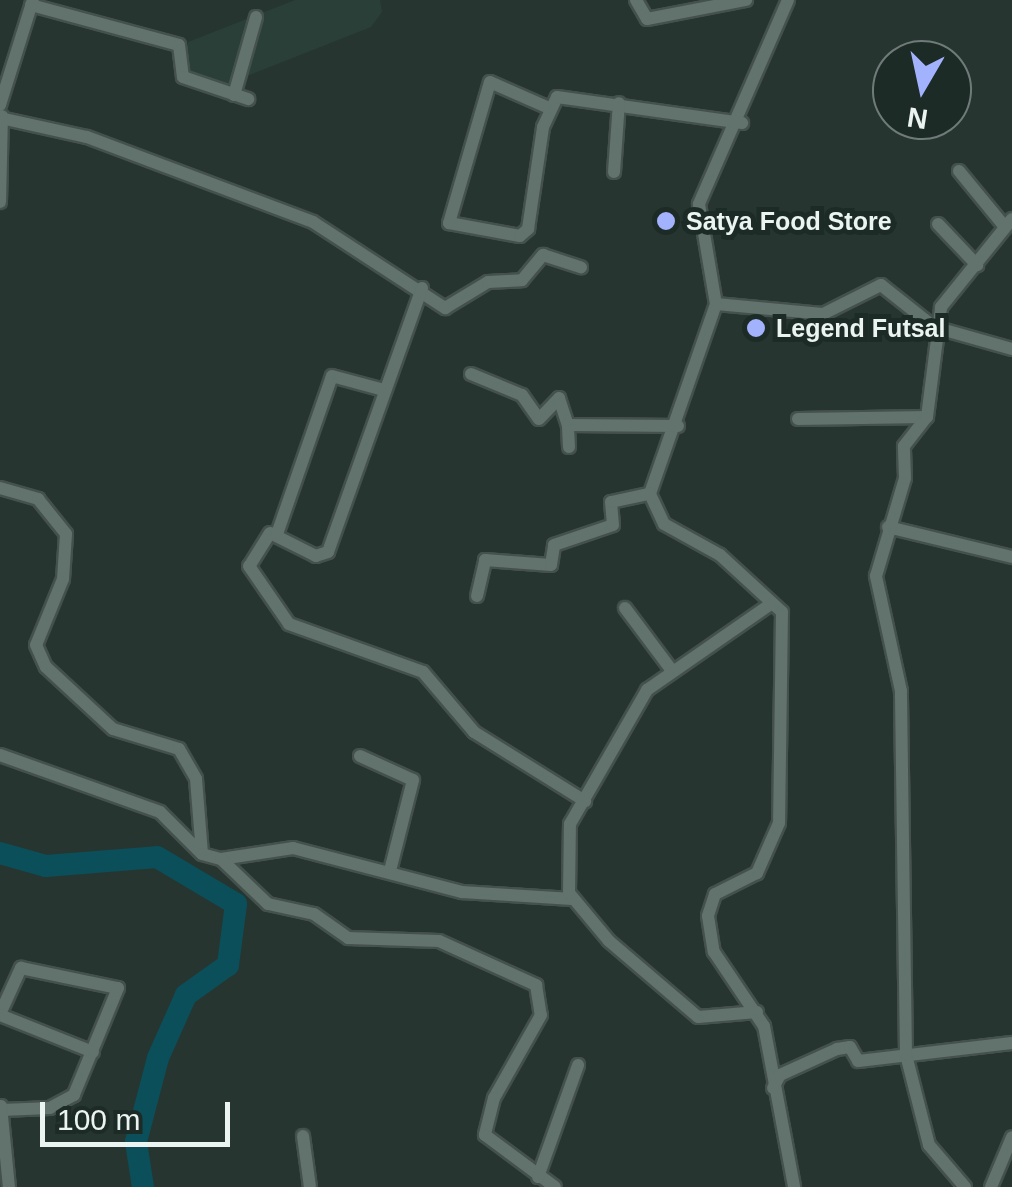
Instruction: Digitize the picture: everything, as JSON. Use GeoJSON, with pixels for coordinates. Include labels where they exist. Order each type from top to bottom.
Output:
{"type":"FeatureCollection","features":[{"type":"Feature","properties":{"kind":"street"},"geometry":{"type":"LineString","coordinates":[[636,0],[646,19],[746,0]]}},
{"type":"Feature","properties":{"kind":"street"},"geometry":{"type":"LineString","coordinates":[[788,0],[742,123],[700,204],[716,304],[678,426],[650,494],[664,524],[720,555],[772,603],[788,640],[779,824],[757,873],[715,894],[708,916],[714,952],[757,1012],[794,1187]]}},
{"type":"Feature","properties":{"kind":"street"},"geometry":{"type":"LineString","coordinates":[[0,105],[32,3],[179,45],[182,77],[241,97],[256,17]]}},
{"type":"Feature","properties":{"kind":"street"},"geometry":{"type":"LineString","coordinates":[[549,108],[490,82],[449,223],[520,236],[528,229],[549,108],[558,97],[742,123]]}},
{"type":"Feature","properties":{"kind":"street"},"geometry":{"type":"LineString","coordinates":[[614,172],[619,103]]}},
{"type":"Feature","properties":{"kind":"street"},"geometry":{"type":"LineString","coordinates":[[0,202],[2,116],[88,138],[313,222],[451,309],[488,282],[522,280],[544,255],[581,266]]}},
{"type":"Feature","properties":{"kind":"street"},"geometry":{"type":"LineString","coordinates":[[959,171],[1008,223],[934,327],[927,417],[904,446],[905,478],[876,576],[901,691],[906,1055],[928,1145],[965,1187]]}},
{"type":"Feature","properties":{"kind":"street"},"geometry":{"type":"LineString","coordinates":[[938,224],[977,265]]}},
{"type":"Feature","properties":{"kind":"street"},"geometry":{"type":"LineString","coordinates":[[716,304],[823,314],[881,284],[934,327],[1012,349]]}},
{"type":"Feature","properties":{"kind":"street"},"geometry":{"type":"LineString","coordinates":[[422,288],[328,552],[316,556],[277,534],[265,535],[249,566],[289,624],[423,672],[474,732],[586,801]]}},
{"type":"Feature","properties":{"kind":"street"},"geometry":{"type":"LineString","coordinates":[[471,374],[522,395],[539,420],[560,398],[570,446]]}},
{"type":"Feature","properties":{"kind":"street"},"geometry":{"type":"LineString","coordinates":[[277,534],[332,376],[384,390]]}},
{"type":"Feature","properties":{"kind":"street"},"geometry":{"type":"LineString","coordinates":[[798,419],[927,417]]}},
{"type":"Feature","properties":{"kind":"street"},"geometry":{"type":"LineString","coordinates":[[568,425],[678,426]]}},
{"type":"Feature","properties":{"kind":"street"},"geometry":{"type":"LineString","coordinates":[[0,488],[38,499],[66,534],[63,579],[36,644],[46,667],[113,729],[179,749],[196,779],[202,854]]}},
{"type":"Feature","properties":{"kind":"street"},"geometry":{"type":"LineString","coordinates":[[478,596],[485,560],[551,565],[554,545],[614,524],[611,502],[650,494]]}},
{"type":"Feature","properties":{"kind":"street"},"geometry":{"type":"LineString","coordinates":[[888,527],[1012,557]]}},
{"type":"Feature","properties":{"kind":"street"},"geometry":{"type":"LineString","coordinates":[[572,899],[570,824],[586,801],[605,750],[670,668],[772,603]]}},
{"type":"Feature","properties":{"kind":"street"},"geometry":{"type":"LineString","coordinates":[[625,608],[670,668]]}},
{"type":"Feature","properties":{"kind":"street"},"geometry":{"type":"LineString","coordinates":[[0,755],[160,812],[202,854],[221,859],[294,848],[392,868],[485,896],[572,899],[690,1012],[709,1021],[757,1012]]}},
{"type":"Feature","properties":{"kind":"street"},"geometry":{"type":"LineString","coordinates":[[360,756],[414,780],[392,868]]}},
{"type":"Feature","properties":{"kind":"street"},"geometry":{"type":"LineString","coordinates":[[221,859],[268,904],[314,914],[348,938],[439,940],[536,985],[541,1015],[485,1130],[555,1187]]}},
{"type":"Feature","properties":{"kind":"street"},"geometry":{"type":"LineString","coordinates":[[9,1187],[1,1107],[50,1108],[74,1095],[94,1052],[116,986],[21,968],[0,1014],[94,1052]]}},
{"type":"Feature","properties":{"kind":"street"},"geometry":{"type":"LineString","coordinates":[[772,1089],[780,1075],[838,1048],[850,1047],[858,1061],[1012,1043]]}},
{"type":"Feature","properties":{"kind":"street"},"geometry":{"type":"LineString","coordinates":[[538,1177],[578,1065]]}},
{"type":"Feature","properties":{"kind":"street"},"geometry":{"type":"LineString","coordinates":[[303,1136],[310,1187]]}},
{"type":"Feature","properties":{"kind":"street"},"geometry":{"type":"LineString","coordinates":[[991,1187],[1012,1137]]}},
{"type":"Feature","properties":{"kind":"shaded area"},"geometry":{"type":"Polygon","coordinates":[[[295,0],[380,0],[382,12],[371,27],[209,91],[182,74],[188,42],[295,0]]]}},
{"type":"Feature","properties":{"kind":"waterway"},"geometry":{"type":"LineString","coordinates":[[0,853],[46,866],[157,857],[236,904],[228,965],[186,995],[158,1058],[136,1142],[143,1187]]}},
{"type":"Feature","properties":{"kind":"place","name":"Satya Food Store"},"geometry":{"type":"Point","coordinates":[666,221]}},
{"type":"Feature","properties":{"kind":"place","name":"Legend Futsal"},"geometry":{"type":"Point","coordinates":[756,328]}}]}
